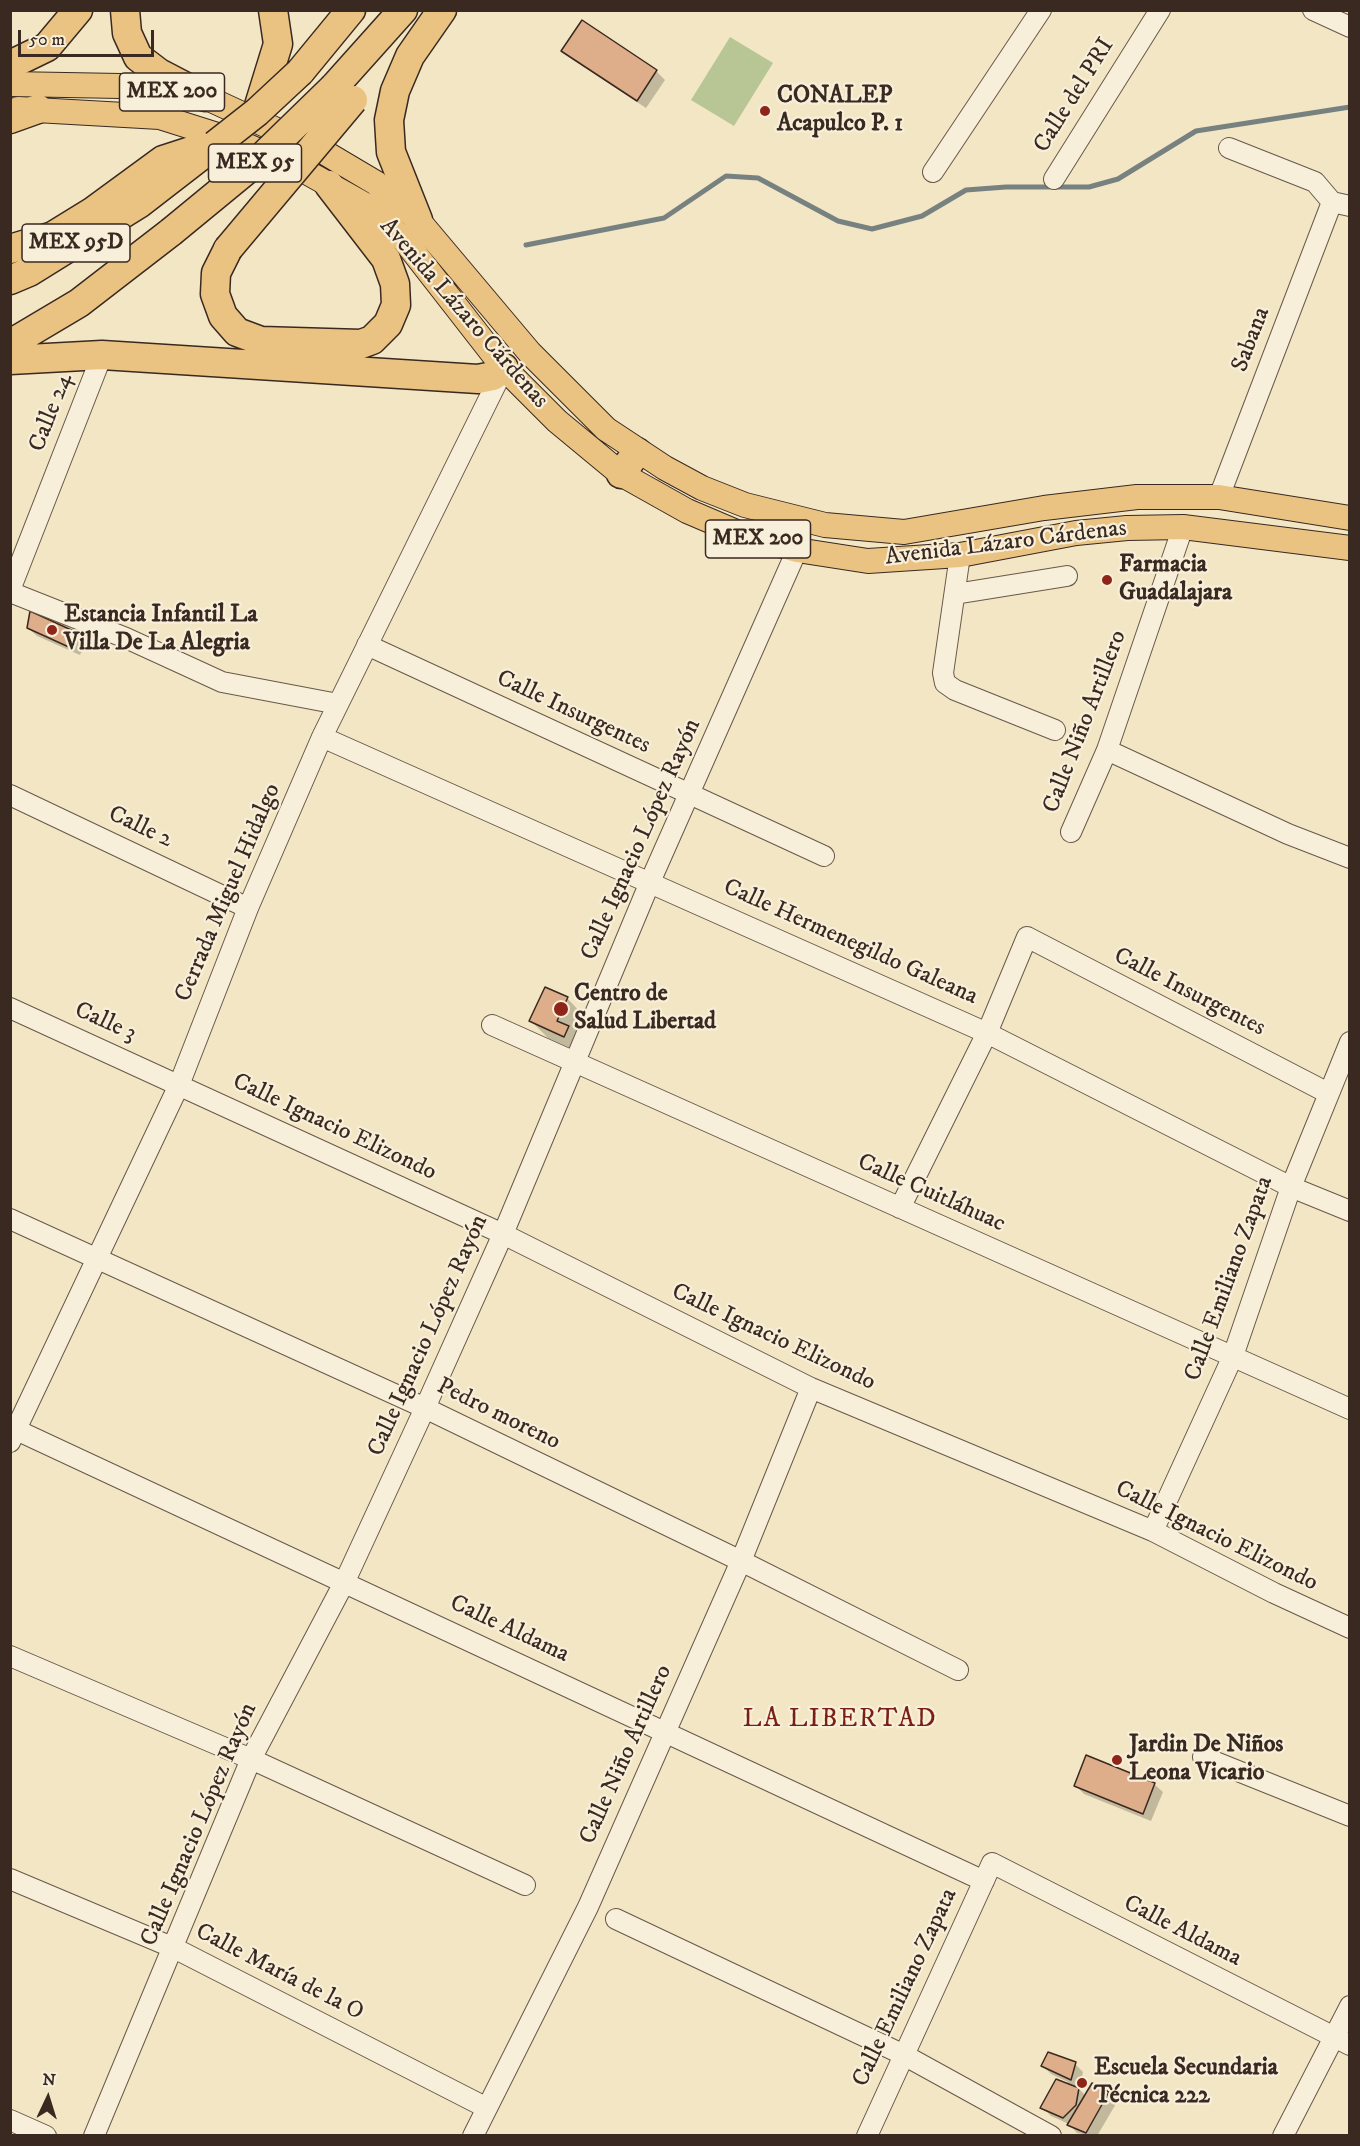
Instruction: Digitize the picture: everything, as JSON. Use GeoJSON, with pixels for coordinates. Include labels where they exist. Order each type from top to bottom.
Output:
{"type":"FeatureCollection","features":[{"type":"Feature","properties":{"kind":"highway"},"geometry":{"type":"LineString","coordinates":[[10,65],[47,47],[78,10]]}},
{"type":"Feature","properties":{"kind":"highway"},"geometry":{"type":"LineString","coordinates":[[125,10],[128,33],[138,57],[159,73],[206,97]]}},
{"type":"Feature","properties":{"kind":"highway"},"geometry":{"type":"LineString","coordinates":[[257,112],[278,44],[273,10]]}},
{"type":"Feature","properties":{"kind":"highway","name":"MEX 95"},"geometry":{"type":"LineString","coordinates":[[215,145],[257,112],[300,72],[351,10]]}},
{"type":"Feature","properties":{"kind":"highway"},"geometry":{"type":"LineString","coordinates":[[418,220],[391,152],[389,120],[395,91],[410,56],[442,10]]}},
{"type":"Feature","properties":{"kind":"highway","name":"MEX 95"},"geometry":{"type":"LineString","coordinates":[[10,344],[79,303],[343,94],[400,16]]}},
{"type":"Feature","properties":{"kind":"highway"},"geometry":{"type":"LineString","coordinates":[[329,185],[386,259],[395,284],[396,305],[388,324],[372,339],[361,344],[261,341],[237,332],[223,316],[215,294],[216,273],[228,249],[343,94]]}},
{"type":"Feature","properties":{"kind":"highway"},"geometry":{"type":"LineString","coordinates":[[10,119],[24,109]]}},
{"type":"Feature","properties":{"kind":"highway"},"geometry":{"type":"LineString","coordinates":[[10,249],[53,236],[92,212],[163,160],[183,152],[215,145]]}},
{"type":"Feature","properties":{"kind":"highway","name":"MEX 95D"},"geometry":{"type":"LineString","coordinates":[[10,280],[29,272],[140,204],[215,145]]}},
{"type":"Feature","properties":{"kind":"highway"},"geometry":{"type":"LineString","coordinates":[[10,360],[102,355],[478,379],[493,376],[504,368]]}},
{"type":"Feature","properties":{"kind":"main road","name":"MEX 200"},"geometry":{"type":"LineString","coordinates":[[10,84],[121,86],[206,97]]}},
{"type":"Feature","properties":{"kind":"main road","name":"Avenida Lázaro Cárdenas"},"geometry":{"type":"LineString","coordinates":[[206,97],[322,151],[376,183],[418,220],[530,353],[606,429],[629,463],[745,505],[825,525],[866,530],[904,532],[1044,508],[1137,497],[1220,497],[1350,518]]}},
{"type":"Feature","properties":{"kind":"main road","name":"Avenida Lázaro Cárdenas"},"geometry":{"type":"LineString","coordinates":[[24,109],[160,117],[236,141],[301,169],[367,206],[405,241],[504,368],[557,421],[629,463],[687,511],[741,534],[797,550],[868,561],[960,555],[1076,533],[1127,528],[1183,527],[1350,548]]}},
{"type":"Feature","properties":{"kind":"street"},"geometry":{"type":"LineString","coordinates":[[933,172],[1041,10]]}},
{"type":"Feature","properties":{"kind":"street","name":"Calle del PRI"},"geometry":{"type":"LineString","coordinates":[[1054,179],[1160,10]]}},
{"type":"Feature","properties":{"kind":"street"},"geometry":{"type":"LineString","coordinates":[[1313,10],[1350,27]]}},
{"type":"Feature","properties":{"kind":"street"},"geometry":{"type":"LineString","coordinates":[[1229,148],[1315,183],[1341,204]]}},
{"type":"Feature","properties":{"kind":"street","name":"Sabana"},"geometry":{"type":"LineString","coordinates":[[1220,497],[1341,204]]}},
{"type":"Feature","properties":{"kind":"street","name":"Calle 24"},"geometry":{"type":"LineString","coordinates":[[10,591],[102,355]]}},
{"type":"Feature","properties":{"kind":"street","name":"Cerrada Miguel Hidalgo"},"geometry":{"type":"LineString","coordinates":[[12,1432],[179,1085],[248,908],[322,737],[504,368]]}},
{"type":"Feature","properties":{"kind":"street","name":"Calle Niño Artillero"},"geometry":{"type":"LineString","coordinates":[[1071,832],[1107,750],[1183,527]]}},
{"type":"Feature","properties":{"kind":"street","name":"Calle Ignacio López Rayón"},"geometry":{"type":"LineString","coordinates":[[94,2136],[251,1760],[345,1581],[425,1408],[503,1234],[650,882],[797,550]]}},
{"type":"Feature","properties":{"kind":"street"},"geometry":{"type":"LineString","coordinates":[[960,555],[943,673],[945,683],[955,690],[1056,730]]}},
{"type":"Feature","properties":{"kind":"street"},"geometry":{"type":"LineString","coordinates":[[955,594],[1066,576]]}},
{"type":"Feature","properties":{"kind":"street"},"geometry":{"type":"LineString","coordinates":[[10,591],[126,638],[222,682],[338,704]]}},
{"type":"Feature","properties":{"kind":"street","name":"Calle Insurgentes"},"geometry":{"type":"LineString","coordinates":[[367,645],[824,856]]}},
{"type":"Feature","properties":{"kind":"street","name":"Calle Hermenegildo Galeana"},"geometry":{"type":"LineString","coordinates":[[322,737],[987,1033],[1291,1187],[1350,1210]]}},
{"type":"Feature","properties":{"kind":"street"},"geometry":{"type":"LineString","coordinates":[[1107,750],[1288,834],[1350,858]]}},
{"type":"Feature","properties":{"kind":"street","name":"Calle 2"},"geometry":{"type":"LineString","coordinates":[[10,795],[248,908]]}},
{"type":"Feature","properties":{"kind":"street","name":"Calle Insurgentes"},"geometry":{"type":"LineString","coordinates":[[987,1033],[1027,937],[1337,1087]]}},
{"type":"Feature","properties":{"kind":"street","name":"Calle 3"},"geometry":{"type":"LineString","coordinates":[[10,1008],[179,1085]]}},
{"type":"Feature","properties":{"kind":"street","name":"Calle Cuitláhuac"},"geometry":{"type":"LineString","coordinates":[[492,1025],[1350,1409]]}},
{"type":"Feature","properties":{"kind":"street"},"geometry":{"type":"LineString","coordinates":[[900,1208],[987,1033]]}},
{"type":"Feature","properties":{"kind":"street","name":"Calle Emiliano Zapata"},"geometry":{"type":"LineString","coordinates":[[1153,1531],[1233,1356],[1291,1187],[1337,1087],[1350,1042]]}},
{"type":"Feature","properties":{"kind":"street","name":"Calle Ignacio Elizondo"},"geometry":{"type":"LineString","coordinates":[[179,1085],[503,1234],[811,1388],[1153,1531],[1254,1584],[1350,1628]]}},
{"type":"Feature","properties":{"kind":"street","name":"Pedro moreno"},"geometry":{"type":"LineString","coordinates":[[10,1219],[425,1408],[741,1561],[958,1670]]}},
{"type":"Feature","properties":{"kind":"street","name":"Calle Niño Artillero"},"geometry":{"type":"LineString","coordinates":[[473,2136],[588,1907],[741,1561],[811,1388]]}},
{"type":"Feature","properties":{"kind":"street","name":"Calle Aldama"},"geometry":{"type":"LineString","coordinates":[[12,1432],[345,1581],[666,1732],[988,1872],[1342,2042]]}},
{"type":"Feature","properties":{"kind":"street"},"geometry":{"type":"LineString","coordinates":[[10,1656],[251,1760],[525,1885]]}},
{"type":"Feature","properties":{"kind":"street"},"geometry":{"type":"LineString","coordinates":[[1203,1757],[1350,1816]]}},
{"type":"Feature","properties":{"kind":"street","name":"Calle Emiliano Zapata"},"geometry":{"type":"LineString","coordinates":[[867,2136],[902,2054],[988,1872]]}},
{"type":"Feature","properties":{"kind":"street","name":"Calle María de la O"},"geometry":{"type":"LineString","coordinates":[[10,1879],[174,1948],[488,2108]]}},
{"type":"Feature","properties":{"kind":"street"},"geometry":{"type":"LineString","coordinates":[[616,1919],[902,2054],[1051,2136]]}},
{"type":"Feature","properties":{"kind":"street"},"geometry":{"type":"LineString","coordinates":[[1283,2136],[1342,2042],[1350,2006]]}},
{"type":"Feature","properties":{"kind":"street"},"geometry":{"type":"LineString","coordinates":[[10,2120],[46,2136]]}},
{"type":"Feature","properties":{"kind":"green space"},"geometry":{"type":"Polygon","coordinates":[[[730,37],[773,63],[734,126],[691,100],[730,37]]]}},
{"type":"Feature","properties":{"kind":"building"},"geometry":{"type":"Polygon","coordinates":[[[582,20],[657,70],[637,101],[561,51],[582,20]]]}},
{"type":"Feature","properties":{"kind":"building","name":"Estancia Infantil La Villa De La Alegria"},"geometry":{"type":"Polygon","coordinates":[[[30,611],[78,633],[71,648],[27,628],[30,611]]]}},
{"type":"Feature","properties":{"kind":"building"},"geometry":{"type":"Polygon","coordinates":[[[545,987],[568,997],[557,1021],[569,1026],[564,1037],[529,1021],[545,987]]]}},
{"type":"Feature","properties":{"kind":"building"},"geometry":{"type":"Polygon","coordinates":[[[1086,1755],[1155,1783],[1143,1814],[1074,1786],[1086,1755]]]}},
{"type":"Feature","properties":{"kind":"building"},"geometry":{"type":"Polygon","coordinates":[[[1048,2052],[1076,2062],[1071,2080],[1041,2066],[1048,2052]]]}},
{"type":"Feature","properties":{"kind":"building"},"geometry":{"type":"Polygon","coordinates":[[[1056,2079],[1079,2088],[1076,2105],[1063,2118],[1040,2108],[1056,2079]]]}},
{"type":"Feature","properties":{"kind":"building"},"geometry":{"type":"Polygon","coordinates":[[[1092,2083],[1109,2092],[1086,2133],[1067,2125],[1092,2083]]]}},
{"type":"Feature","properties":{"kind":"waterway"},"geometry":{"type":"LineString","coordinates":[[526,245],[664,218],[726,176],[758,178],[838,221],[872,229],[922,216],[966,190],[1006,187],[1089,187],[1118,179],[1196,131],[1350,107]]}},
{"type":"Feature","properties":{"kind":"place","name":"CONALEP Acapulco P. 1"},"geometry":{"type":"Point","coordinates":[765,111]}},
{"type":"Feature","properties":{"kind":"place","name":"Farmacia Guadalajara"},"geometry":{"type":"Point","coordinates":[1107,580]}},
{"type":"Feature","properties":{"kind":"place","name":"Estancia Infantil La Villa De La Alegria"},"geometry":{"type":"Point","coordinates":[52,630]}},
{"type":"Feature","properties":{"kind":"place","name":"Centro de Salud Libertad"},"geometry":{"type":"Point","coordinates":[561,1009]}},
{"type":"Feature","properties":{"kind":"place","name":"Jardin De Niños Leona Vicario"},"geometry":{"type":"Point","coordinates":[1117,1760]}},
{"type":"Feature","properties":{"kind":"place","name":"Escuela Secundaria Técnica 222"},"geometry":{"type":"Point","coordinates":[1082,2083]}},
{"type":"Feature","properties":{"kind":"district","name":"LA LIBERTAD"},"geometry":{"type":"Point","coordinates":[840,1721]}}]}
